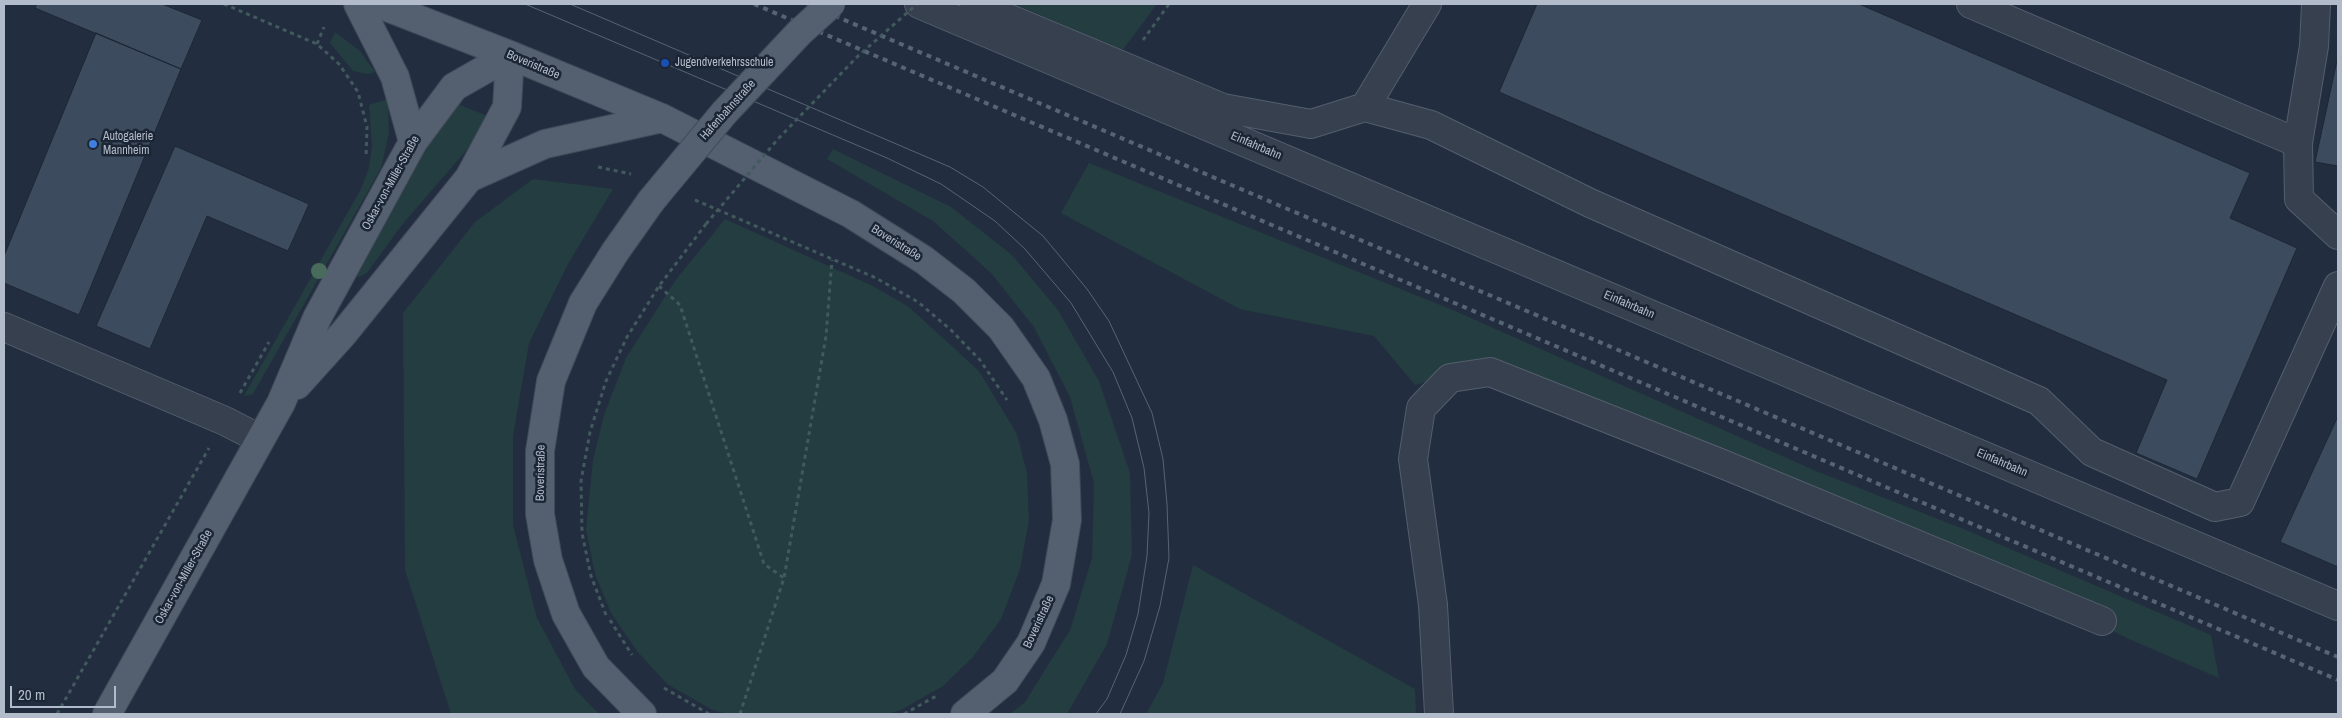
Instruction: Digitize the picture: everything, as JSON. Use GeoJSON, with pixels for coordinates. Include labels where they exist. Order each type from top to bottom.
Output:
{"type":"FeatureCollection","features":[{"type":"Feature","properties":{"kind":"main road"},"geometry":{"type":"LineString","coordinates":[[358,4],[395,77],[413,142]]}},
{"type":"Feature","properties":{"kind":"main road","name":"Boveristraße"},"geometry":{"type":"LineString","coordinates":[[379,4],[510,55],[662,118],[851,214],[924,260],[964,292],[1001,328],[1036,378],[1053,420],[1065,464],[1067,520],[1056,584],[1032,642],[1005,681],[965,714]]}},
{"type":"Feature","properties":{"kind":"main road","name":"Hafenbahnstraße"},"geometry":{"type":"LineString","coordinates":[[651,201],[724,113],[799,33],[831,4]]}},
{"type":"Feature","properties":{"kind":"main road","name":"Oskar-von-Miller-Straße"},"geometry":{"type":"LineString","coordinates":[[107,714],[281,403],[317,318],[413,142],[454,87],[510,55]]}},
{"type":"Feature","properties":{"kind":"main road","name":"Oskar-von-Miller-Straße"},"geometry":{"type":"LineString","coordinates":[[281,403],[343,334],[469,178],[508,107],[510,55]]}},
{"type":"Feature","properties":{"kind":"main road"},"geometry":{"type":"LineString","coordinates":[[469,178],[545,144],[662,118]]}},
{"type":"Feature","properties":{"kind":"main road","name":"Boveristraße"},"geometry":{"type":"LineString","coordinates":[[642,714],[596,667],[566,614],[548,560],[542,523],[540,451],[550,382],[583,303],[615,252],[651,201]]}},
{"type":"Feature","properties":{"kind":"street","name":"Einfahrbahn"},"geometry":{"type":"LineString","coordinates":[[918,4],[2338,606]]}},
{"type":"Feature","properties":{"kind":"street"},"geometry":{"type":"LineString","coordinates":[[974,4],[1224,108],[1312,124],[1365,107],[1431,125],[1590,202],[2039,401],[2092,452],[2215,507],[2240,502],[2338,286]]}},
{"type":"Feature","properties":{"kind":"street"},"geometry":{"type":"LineString","coordinates":[[1365,107],[1427,4]]}},
{"type":"Feature","properties":{"kind":"street"},"geometry":{"type":"LineString","coordinates":[[1970,4],[2298,143]]}},
{"type":"Feature","properties":{"kind":"street"},"geometry":{"type":"LineString","coordinates":[[2316,4],[2314,46],[2298,143],[2299,199],[2338,235]]}},
{"type":"Feature","properties":{"kind":"street"},"geometry":{"type":"LineString","coordinates":[[4,327],[224,421],[260,439]]}},
{"type":"Feature","properties":{"kind":"street"},"geometry":{"type":"LineString","coordinates":[[1440,714],[1432,605],[1413,458],[1420,408],[1450,378],[1490,372],[1720,463],[2102,621]]}},
{"type":"Feature","properties":{"kind":"path"},"geometry":{"type":"LineString","coordinates":[[224,4],[317,44],[339,64],[358,92]]}},
{"type":"Feature","properties":{"kind":"path"},"geometry":{"type":"LineString","coordinates":[[638,661],[606,615],[591,576],[582,532],[581,481],[590,432],[606,381],[627,337],[659,286],[706,224],[778,140],[857,57],[918,4]]}},
{"type":"Feature","properties":{"kind":"path"},"geometry":{"type":"LineString","coordinates":[[1139,47],[1169,4]]}},
{"type":"Feature","properties":{"kind":"path"},"geometry":{"type":"LineString","coordinates":[[317,44],[324,27]]}},
{"type":"Feature","properties":{"kind":"path"},"geometry":{"type":"LineString","coordinates":[[594,166],[638,175]]}},
{"type":"Feature","properties":{"kind":"path"},"geometry":{"type":"LineString","coordinates":[[691,198],[876,278],[918,302],[951,330],[980,360],[1008,403]]}},
{"type":"Feature","properties":{"kind":"path"},"geometry":{"type":"LineString","coordinates":[[740,714],[784,578],[826,336],[832,260]]}},
{"type":"Feature","properties":{"kind":"path"},"geometry":{"type":"LineString","coordinates":[[659,286],[680,305],[764,564],[784,578]]}},
{"type":"Feature","properties":{"kind":"path"},"geometry":{"type":"LineString","coordinates":[[663,688],[707,714]]}},
{"type":"Feature","properties":{"kind":"path"},"geometry":{"type":"LineString","coordinates":[[904,714],[946,690]]}},
{"type":"Feature","properties":{"kind":"green space"},"geometry":{"type":"Polygon","coordinates":[[[1015,4],[1157,4],[1122,51],[1015,4]]]}},
{"type":"Feature","properties":{"kind":"green space"},"geometry":{"type":"Polygon","coordinates":[[[335,32],[360,51],[375,72],[368,74],[353,71],[330,43],[335,32]]]}},
{"type":"Feature","properties":{"kind":"green space"},"geometry":{"type":"Polygon","coordinates":[[[388,99],[389,133],[381,168],[253,394],[244,396],[361,189],[369,168],[372,145],[369,105],[388,99]]]}},
{"type":"Feature","properties":{"kind":"green space"},"geometry":{"type":"Polygon","coordinates":[[[455,103],[490,117],[476,139],[401,226],[367,273],[359,277],[356,276],[355,273],[433,131],[455,103]]]}},
{"type":"Feature","properties":{"kind":"green space"},"geometry":{"type":"Polygon","coordinates":[[[833,149],[951,207],[1012,255],[1058,310],[1099,381],[1130,473],[1132,555],[1107,644],[1067,714],[1010,714],[1025,702],[1070,630],[1092,558],[1094,483],[1070,397],[1034,327],[991,273],[933,221],[827,159],[833,149]]]}},
{"type":"Feature","properties":{"kind":"green space"},"geometry":{"type":"Polygon","coordinates":[[[1089,163],[1455,311],[1816,471],[1966,530],[2211,635],[2219,678],[2129,639],[1811,486],[1487,362],[1415,385],[1374,336],[1240,309],[1061,213],[1089,163]]]}},
{"type":"Feature","properties":{"kind":"green space"},"geometry":{"type":"Polygon","coordinates":[[[533,179],[613,189],[568,264],[529,343],[513,436],[513,525],[537,618],[575,689],[599,714],[451,714],[405,570],[403,313],[475,222],[533,179]]]}},
{"type":"Feature","properties":{"kind":"green space"},"geometry":{"type":"Polygon","coordinates":[[[725,219],[873,286],[909,307],[979,371],[1017,434],[1027,473],[1029,520],[1020,569],[1001,619],[973,657],[943,686],[901,710],[888,714],[726,714],[711,709],[667,684],[637,651],[611,613],[595,574],[586,530],[593,460],[604,415],[626,358],[675,281],[725,219]]]}},
{"type":"Feature","properties":{"kind":"green space"},"geometry":{"type":"Polygon","coordinates":[[[1193,565],[1415,689],[1416,714],[1146,714],[1163,683],[1193,565]]]}},
{"type":"Feature","properties":{"kind":"building"},"geometry":{"type":"Polygon","coordinates":[[[37,4],[162,4],[202,20],[181,69],[35,8],[37,4]]]}},
{"type":"Feature","properties":{"kind":"building"},"geometry":{"type":"Polygon","coordinates":[[[1537,4],[1859,4],[2250,173],[2230,218],[2297,248],[2197,479],[2136,453],[2167,380],[1499,92],[1537,4]]]}},
{"type":"Feature","properties":{"kind":"building"},"geometry":{"type":"Polygon","coordinates":[[[96,33],[181,69],[79,315],[4,283],[4,256],[96,33]]]}},
{"type":"Feature","properties":{"kind":"building"},"geometry":{"type":"Polygon","coordinates":[[[2338,56],[2338,166],[2315,162],[2338,56]]]}},
{"type":"Feature","properties":{"kind":"building"},"geometry":{"type":"Polygon","coordinates":[[[175,146],[309,204],[288,251],[207,216],[150,349],[96,326],[175,146]]]}},
{"type":"Feature","properties":{"kind":"building"},"geometry":{"type":"Polygon","coordinates":[[[2338,416],[2338,567],[2280,542],[2338,416]]]}},
{"type":"Feature","properties":{"kind":"tram line"},"geometry":{"type":"LineString","coordinates":[[525,4],[887,158],[941,184],[995,221],[1025,249],[1071,303],[1113,372],[1132,418],[1144,468],[1149,513],[1147,556],[1138,614],[1126,655],[1107,699],[1096,714]]}},
{"type":"Feature","properties":{"kind":"tram line"},"geometry":{"type":"LineString","coordinates":[[570,4],[950,167],[983,187],[1043,236],[1087,289],[1109,321],[1152,413],[1163,459],[1167,504],[1169,558],[1160,606],[1144,661],[1120,714]]}},
{"type":"Feature","properties":{"kind":"railway"},"geometry":{"type":"LineString","coordinates":[[754,4],[2338,680]]}},
{"type":"Feature","properties":{"kind":"railway"},"geometry":{"type":"LineString","coordinates":[[807,4],[2338,657]]}},
{"type":"Feature","properties":{"kind":"place","name":"Jugendverkehrsschule"},"geometry":{"type":"Point","coordinates":[665,63]}},
{"type":"Feature","properties":{"kind":"place","name":"Autogalerie Mannheim"},"geometry":{"type":"Point","coordinates":[93,144]}}]}
